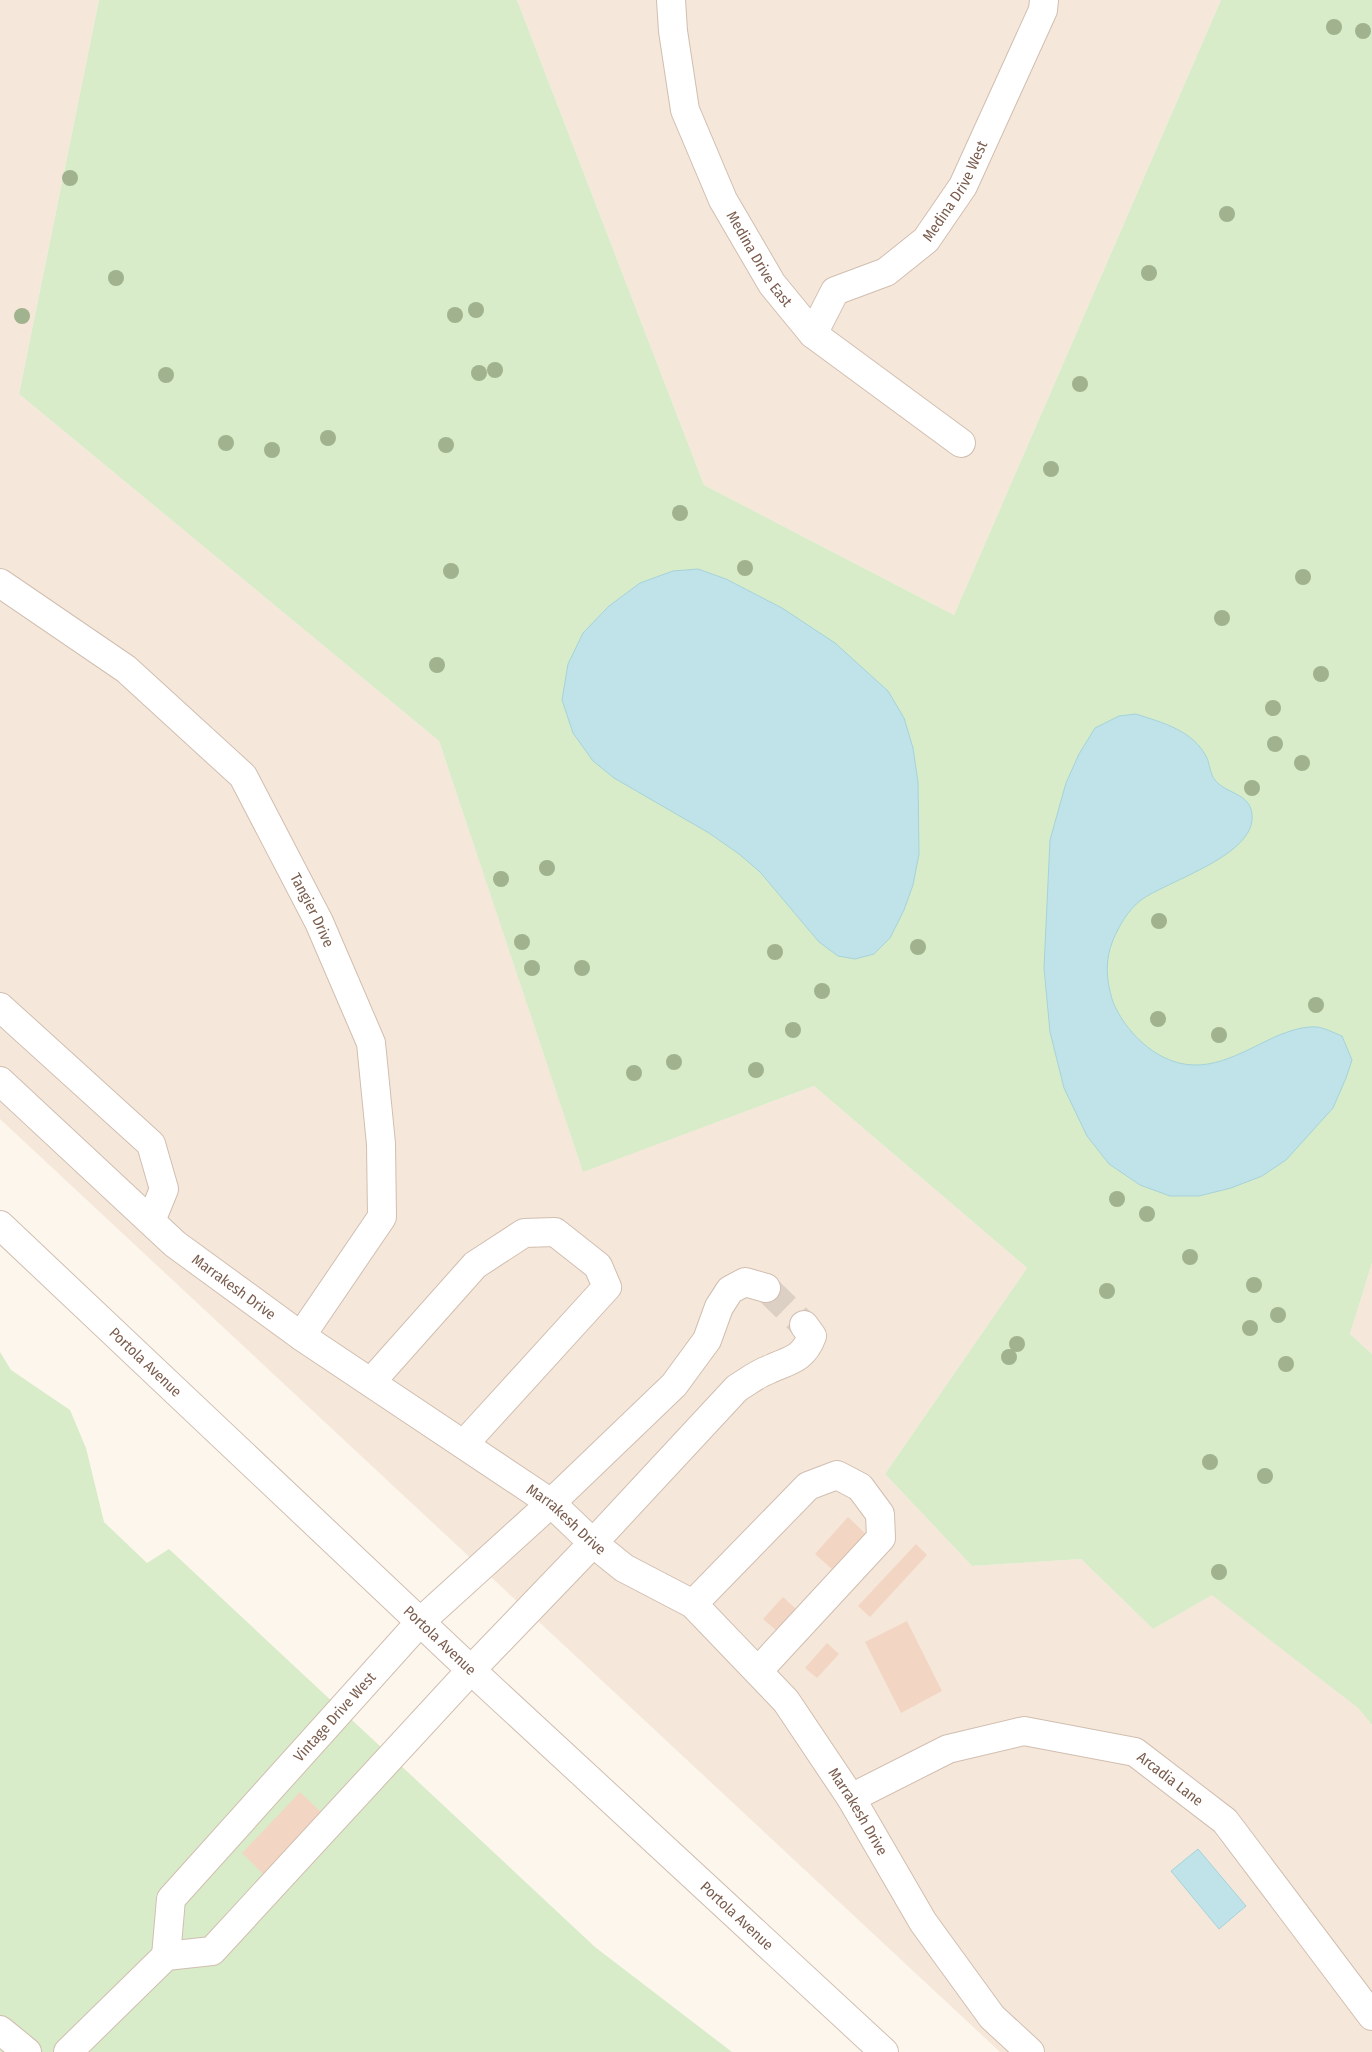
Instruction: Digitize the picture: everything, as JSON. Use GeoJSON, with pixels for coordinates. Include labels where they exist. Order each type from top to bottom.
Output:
{"type":"FeatureCollection","features":[{"type":"Feature","properties":{"kind":"street","name":"Medina Drive East"},"geometry":{"type":"LineString","coordinates":[[672,0],[673,31],[686,110],[723,200],[772,284],[813,334],[960,443]]}},
{"type":"Feature","properties":{"kind":"street","name":"Medina Drive West"},"geometry":{"type":"LineString","coordinates":[[813,334],[835,291],[886,272],[926,240],[963,186],[1043,10],[1044,0]]}},
{"type":"Feature","properties":{"kind":"street","name":"Tangier Drive"},"geometry":{"type":"LineString","coordinates":[[0,583],[126,668],[243,776],[319,922],[371,1043],[381,1144],[382,1217],[301,1336]]}},
{"type":"Feature","properties":{"kind":"street"},"geometry":{"type":"LineString","coordinates":[[0,1007],[150,1144],[164,1189],[151,1221]]}},
{"type":"Feature","properties":{"kind":"street","name":"Marrakesh Drive"},"geometry":{"type":"LineString","coordinates":[[0,1081],[175,1244],[301,1336],[551,1504],[593,1543],[624,1568],[693,1604],[786,1701],[851,1798],[923,1922],[992,2017],[1030,2052]]}},
{"type":"Feature","properties":{"kind":"street","name":"Portola Avenue"},"geometry":{"type":"LineString","coordinates":[[0,1225],[471,1670],[884,2052]]}},
{"type":"Feature","properties":{"kind":"street"},"geometry":{"type":"LineString","coordinates":[[371,1382],[475,1265],[524,1233],[554,1232],[598,1266],[607,1287],[464,1444]]}},
{"type":"Feature","properties":{"kind":"street","name":"Vintage Drive West"},"geometry":{"type":"LineString","coordinates":[[166,1956],[171,1899],[420,1622],[551,1504],[674,1385],[707,1340],[719,1307],[730,1290],[746,1282],[766,1288]]}},
{"type":"Feature","properties":{"kind":"street"},"geometry":{"type":"LineString","coordinates":[[68,2052],[166,1956],[212,1952],[471,1670],[593,1543],[737,1388],[766,1370],[792,1360],[807,1349],[812,1336],[804,1325]]}},
{"type":"Feature","properties":{"kind":"street"},"geometry":{"type":"LineString","coordinates":[[693,1604],[808,1486],[838,1475],[860,1487],[880,1514],[881,1538],[758,1671]]}},
{"type":"Feature","properties":{"kind":"street","name":"Arcadia Lane"},"geometry":{"type":"LineString","coordinates":[[851,1798],[948,1749],[1024,1731],[1134,1752],[1225,1821],[1372,2016]]}},
{"type":"Feature","properties":{"kind":"street"},"geometry":{"type":"LineString","coordinates":[[0,2030],[27,2052]]}},
{"type":"Feature","properties":{"kind":"shaded area"},"geometry":{"type":"Polygon","coordinates":[[[0,0],[99,0],[19,394],[439,741],[583,1171],[814,1086],[1027,1268],[885,1474],[972,1566],[1081,1559],[1153,1629],[1212,1594],[1358,1708],[1372,1725],[1372,2052],[1000,2052],[0,1119],[0,0]]]}},
{"type":"Feature","properties":{"kind":"shaded area"},"geometry":{"type":"Polygon","coordinates":[[[517,0],[1221,0],[954,615],[704,485],[517,0]]]}},
{"type":"Feature","properties":{"kind":"shaded area"},"geometry":{"type":"Polygon","coordinates":[[[1372,1263],[1372,1354],[1350,1334],[1372,1263]]]}},
{"type":"Feature","properties":{"kind":"green space"},"geometry":{"type":"Polygon","coordinates":[[[99,0],[517,0],[704,485],[954,615],[1221,0],[1372,0],[1372,1263],[1350,1334],[1372,1354],[1372,1725],[1358,1708],[1212,1595],[1153,1629],[1081,1559],[972,1566],[885,1474],[1027,1268],[814,1086],[583,1172],[439,741],[19,394],[99,0]]]}},
{"type":"Feature","properties":{"kind":"green space"},"geometry":{"type":"Polygon","coordinates":[[[0,1352],[11,1370],[70,1410],[86,1448],[104,1522],[147,1563],[169,1549],[595,1947],[732,2052],[0,2052],[0,1352]]]}},
{"type":"Feature","properties":{"kind":"water"},"geometry":{"type":"Polygon","coordinates":[[[698,569],[726,579],[782,608],[835,643],[888,691],[904,718],[913,748],[918,782],[919,854],[913,885],[904,910],[890,938],[874,954],[855,959],[838,956],[819,942],[760,872],[739,854],[709,833],[614,778],[593,761],[573,733],[562,700],[568,664],[583,633],[609,606],[640,583],[673,571],[698,569]]]}},
{"type":"Feature","properties":{"kind":"water"},"geometry":{"type":"Polygon","coordinates":[[[1136,714],[1186,734],[1201,748],[1215,780],[1247,802],[1252,814],[1250,829],[1241,842],[1209,865],[1141,900],[1124,918],[1110,947],[1107,969],[1112,999],[1120,1016],[1147,1047],[1163,1057],[1178,1063],[1193,1065],[1222,1061],[1282,1034],[1307,1027],[1323,1028],[1342,1036],[1352,1060],[1333,1108],[1286,1160],[1262,1176],[1231,1188],[1199,1196],[1170,1196],[1140,1185],[1109,1164],[1087,1136],[1064,1088],[1050,1032],[1044,968],[1050,840],[1066,783],[1079,754],[1095,728],[1119,716],[1136,714]]]}},
{"type":"Feature","properties":{"kind":"water"},"geometry":{"type":"Polygon","coordinates":[[[1198,1849],[1246,1906],[1219,1929],[1171,1871],[1198,1849]]]}},
{"type":"Feature","properties":{"kind":"building"},"geometry":{"type":"Polygon","coordinates":[[[848,1517],[866,1534],[833,1570],[815,1554],[848,1517]]]}},
{"type":"Feature","properties":{"kind":"building"},"geometry":{"type":"Polygon","coordinates":[[[916,1544],[927,1555],[870,1617],[858,1606],[916,1544]]]}},
{"type":"Feature","properties":{"kind":"building"},"geometry":{"type":"Polygon","coordinates":[[[783,1597],[797,1610],[777,1631],[763,1619],[783,1597]]]}},
{"type":"Feature","properties":{"kind":"building"},"geometry":{"type":"Polygon","coordinates":[[[907,1621],[942,1691],[901,1713],[865,1642],[907,1621]]]}},
{"type":"Feature","properties":{"kind":"building"},"geometry":{"type":"Polygon","coordinates":[[[827,1643],[839,1654],[817,1678],[805,1668],[827,1643]]]}},
{"type":"Feature","properties":{"kind":"building"},"geometry":{"type":"Polygon","coordinates":[[[300,1792],[324,1815],[266,1877],[242,1853],[300,1792]]]}},
{"type":"Feature","properties":{"kind":"tunnel"},"geometry":{"type":"LineString","coordinates":[[766,1288],[804,1325]]}}]}
